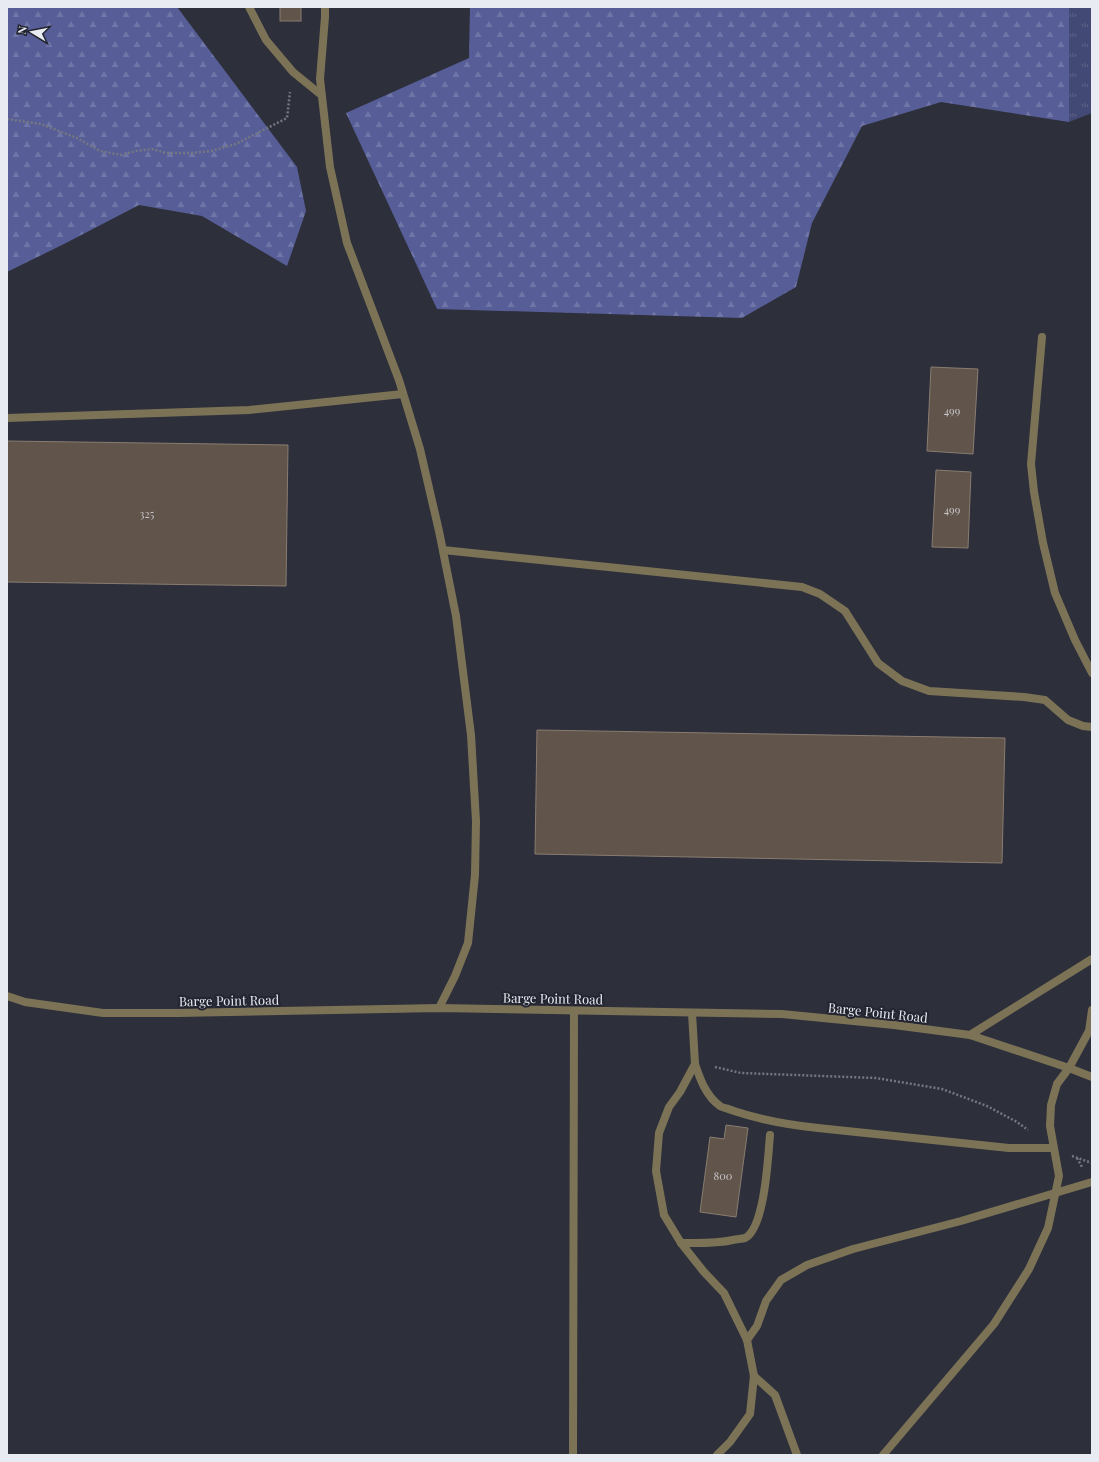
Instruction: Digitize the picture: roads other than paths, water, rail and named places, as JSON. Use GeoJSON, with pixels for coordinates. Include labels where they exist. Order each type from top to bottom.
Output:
{"type":"FeatureCollection","features":[{"type":"Feature","properties":{"kind":"street"},"geometry":{"type":"LineString","coordinates":[[249,7],[266,40],[293,72],[320,94]]}},
{"type":"Feature","properties":{"kind":"street"},"geometry":{"type":"LineString","coordinates":[[325,7],[326,17],[320,94],[330,167],[347,243],[403,394],[420,449],[456,616],[470,728],[476,821],[475,875],[468,943],[455,976],[439,1008]]}},
{"type":"Feature","properties":{"kind":"street"},"geometry":{"type":"LineString","coordinates":[[1042,337],[1031,464],[1034,492],[1043,543],[1055,593],[1075,640],[1092,673]]}},
{"type":"Feature","properties":{"kind":"street"},"geometry":{"type":"LineString","coordinates":[[7,418],[249,410],[403,394]]}},
{"type":"Feature","properties":{"kind":"street"},"geometry":{"type":"LineString","coordinates":[[443,550],[802,587],[820,594],[844,611],[878,663],[902,681],[929,691],[1024,697],[1045,700],[1068,720],[1083,726],[1092,727]]}},
{"type":"Feature","properties":{"kind":"street"},"geometry":{"type":"LineString","coordinates":[[970,1035],[1092,959]]}},
{"type":"Feature","properties":{"kind":"street","name":"Barge Point Road"},"geometry":{"type":"LineString","coordinates":[[7,996],[25,1002],[103,1013],[186,1013],[439,1008],[782,1014],[894,1025],[970,1035],[1092,1077]]}},
{"type":"Feature","properties":{"kind":"street"},"geometry":{"type":"LineString","coordinates":[[883,1455],[994,1324],[1029,1268],[1048,1228],[1059,1176],[1050,1126],[1051,1104],[1057,1084],[1089,1032],[1092,1010]]}},
{"type":"Feature","properties":{"kind":"street"},"geometry":{"type":"LineString","coordinates":[[573,1455],[574,1011]]}},
{"type":"Feature","properties":{"kind":"street"},"geometry":{"type":"LineString","coordinates":[[692,1013],[695,1064],[700,1080],[707,1093],[720,1106],[748,1116],[801,1126],[1009,1148],[1053,1148]]}},
{"type":"Feature","properties":{"kind":"street"},"geometry":{"type":"LineString","coordinates":[[695,1064],[680,1092],[669,1107],[659,1133],[656,1171],[664,1215],[680,1243],[724,1293],[747,1340],[754,1376],[750,1414],[730,1442],[717,1455]]}},
{"type":"Feature","properties":{"kind":"street"},"geometry":{"type":"LineString","coordinates":[[680,1243],[715,1244],[746,1237],[754,1228],[760,1215],[770,1135]]}},
{"type":"Feature","properties":{"kind":"street"},"geometry":{"type":"LineString","coordinates":[[747,1340],[757,1326],[766,1301],[782,1280],[807,1265],[853,1249],[961,1221],[1092,1182]]}},
{"type":"Feature","properties":{"kind":"street"},"geometry":{"type":"LineString","coordinates":[[754,1376],[775,1395],[797,1455]]}}]}
